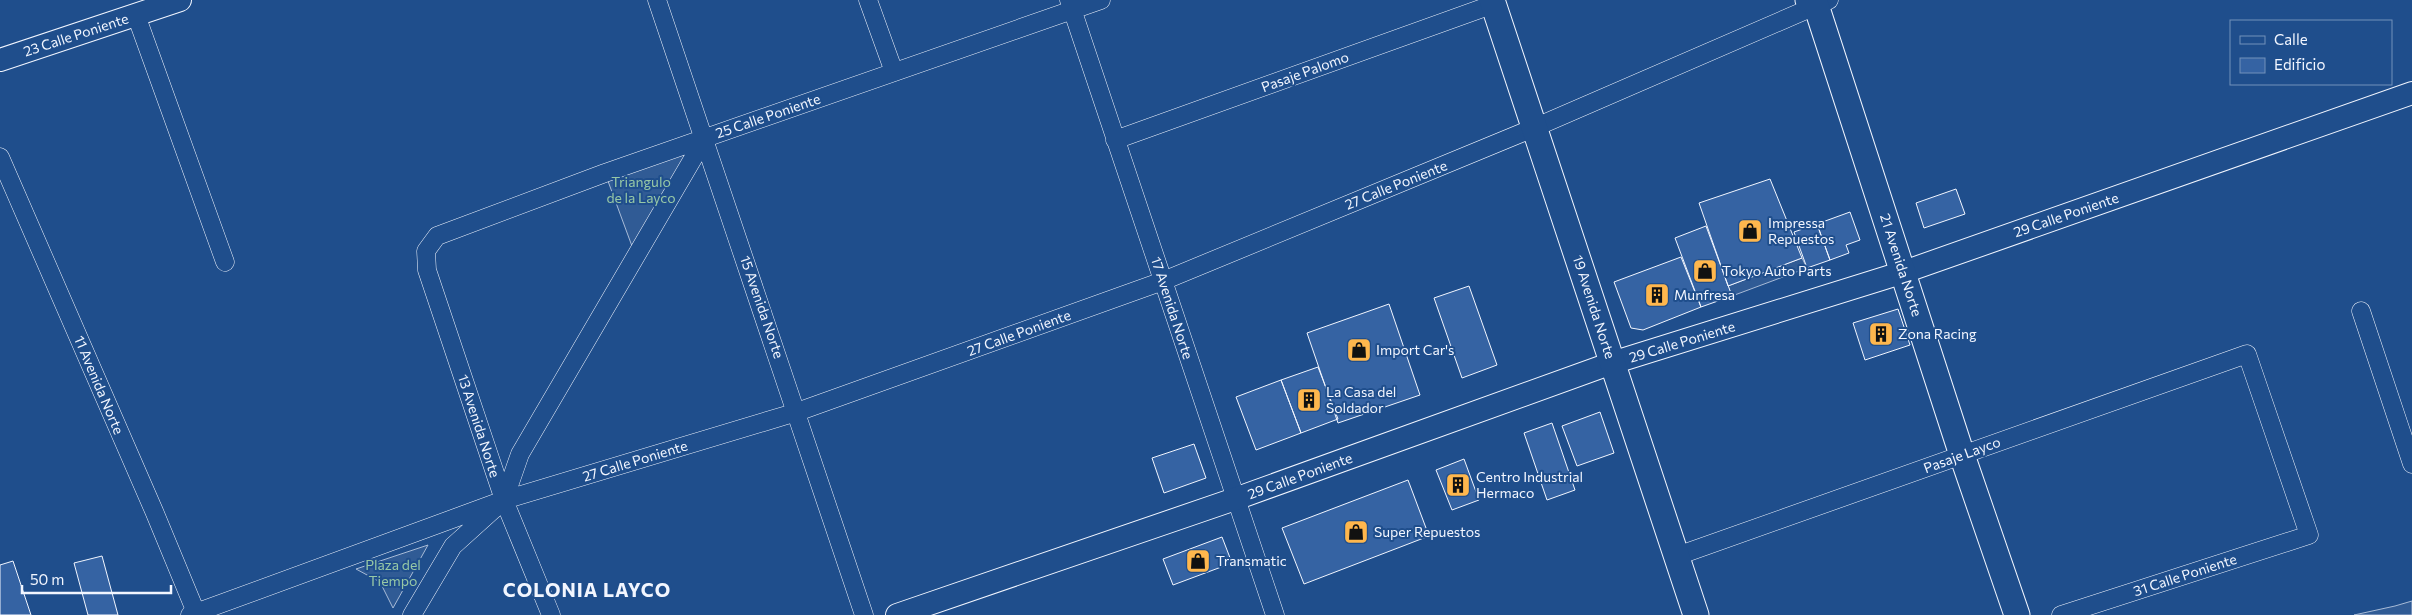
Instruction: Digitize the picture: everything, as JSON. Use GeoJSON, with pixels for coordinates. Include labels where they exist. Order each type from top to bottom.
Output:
{"type":"FeatureCollection","features":[{"type":"Feature","properties":{"kind":"main road","name":"21 Avenida Norte"},"geometry":{"type":"LineString","coordinates":[[1817,1],[1962,455],[2017,615]]}},
{"type":"Feature","properties":{"kind":"main road","name":"19 Avenida Norte"},"geometry":{"type":"LineString","coordinates":[[1493,2],[1536,127],[1696,615]]}},
{"type":"Feature","properties":{"kind":"street","name":"23 Calle Poniente"},"geometry":{"type":"LineString","coordinates":[[0,60],[180,0]]}},
{"type":"Feature","properties":{"kind":"street","name":"15 Avenida Norte"},"geometry":{"type":"LineString","coordinates":[[657,0],[864,615]]}},
{"type":"Feature","properties":{"kind":"street"},"geometry":{"type":"LineString","coordinates":[[868,0],[894,72]]}},
{"type":"Feature","properties":{"kind":"street","name":"25 Calle Poniente"},"geometry":{"type":"LineString","coordinates":[[438,236],[705,138],[894,72],[1071,5],[1101,0]]}},
{"type":"Feature","properties":{"kind":"street","name":"27 Calle Poniente"},"geometry":{"type":"LineString","coordinates":[[194,614],[504,500],[797,412],[1163,281],[1536,127],[1817,1]]}},
{"type":"Feature","properties":{"kind":"street","name":"Pasaje Palomo"},"geometry":{"type":"LineString","coordinates":[[1115,140],[1493,2]]}},
{"type":"Feature","properties":{"kind":"street","name":"17 Avenida Norte"},"geometry":{"type":"LineString","coordinates":[[1071,5],[1275,615]]}},
{"type":"Feature","properties":{"kind":"street"},"geometry":{"type":"LineString","coordinates":[[136,15],[225,262]]}},
{"type":"Feature","properties":{"kind":"street","name":"29 Calle Poniente"},"geometry":{"type":"LineString","coordinates":[[896,615],[1235,499],[1612,363],[1904,272],[2412,93]]}},
{"type":"Feature","properties":{"kind":"street"},"geometry":{"type":"LineString","coordinates":[[412,615],[454,546],[504,500],[520,454],[705,138]]}},
{"type":"Feature","properties":{"kind":"street","name":"11 Avenida Norte"},"geometry":{"type":"LineString","coordinates":[[0,157],[150,502],[194,614]]}},
{"type":"Feature","properties":{"kind":"street","name":"13 Avenida Norte"},"geometry":{"type":"LineString","coordinates":[[438,236],[426,251],[427,270],[504,500],[551,615]]}},
{"type":"Feature","properties":{"kind":"street"},"geometry":{"type":"LineString","coordinates":[[2362,312],[2412,464]]}},
{"type":"Feature","properties":{"kind":"street","name":"Pasaje Layco"},"geometry":{"type":"LineString","coordinates":[[1676,556],[2248,354],[2309,536]]}},
{"type":"Feature","properties":{"kind":"street","name":"31 Calle Poniente"},"geometry":{"type":"LineString","coordinates":[[2061,615],[2309,536]]}},
{"type":"Feature","properties":{"kind":"shaded area","name":"Triangulo de la Layco"},"geometry":{"type":"Polygon","coordinates":[[[705,138],[636,257],[605,173],[705,138]]]}},
{"type":"Feature","properties":{"kind":"shaded area"},"geometry":{"type":"Polygon","coordinates":[[[1802,258],[1807,268],[1732,296],[1728,286],[1802,258]]]}},
{"type":"Feature","properties":{"kind":"shaded area","name":"Plaza del Tiempo"},"geometry":{"type":"Polygon","coordinates":[[[428,545],[393,608],[380,582],[356,569],[428,545]]]}},
{"type":"Feature","properties":{"kind":"shaded area"},"geometry":{"type":"Polygon","coordinates":[[[2412,601],[2412,615],[2354,615],[2395,606],[2412,601]]]}},
{"type":"Feature","properties":{"kind":"building","name":"Impressa Repuestos"},"geometry":{"type":"Polygon","coordinates":[[[1770,179],[1802,258],[1728,286],[1699,203],[1770,179]]]}},
{"type":"Feature","properties":{"kind":"building"},"geometry":{"type":"Polygon","coordinates":[[[1956,189],[1965,214],[1924,228],[1916,203],[1956,189]]]}},
{"type":"Feature","properties":{"kind":"building"},"geometry":{"type":"Polygon","coordinates":[[[1850,212],[1860,240],[1846,245],[1849,253],[1830,260],[1817,224],[1850,212]]]}},
{"type":"Feature","properties":{"kind":"building"},"geometry":{"type":"Polygon","coordinates":[[[1817,224],[1830,260],[1807,268],[1794,232],[1817,224]]]}},
{"type":"Feature","properties":{"kind":"building","name":"Tokyo Auto Parts"},"geometry":{"type":"Polygon","coordinates":[[[1706,226],[1732,296],[1701,307],[1675,238],[1706,226]]]}},
{"type":"Feature","properties":{"kind":"building","name":"Munfresa"},"geometry":{"type":"Polygon","coordinates":[[[1681,257],[1701,307],[1643,330],[1631,328],[1614,282],[1681,257]]]}},
{"type":"Feature","properties":{"kind":"building"},"geometry":{"type":"Polygon","coordinates":[[[1469,286],[1497,365],[1462,378],[1434,298],[1469,286]]]}},
{"type":"Feature","properties":{"kind":"building","name":"Import Car's"},"geometry":{"type":"Polygon","coordinates":[[[1389,304],[1420,395],[1338,423],[1307,333],[1389,304]]]}},
{"type":"Feature","properties":{"kind":"building","name":"Zona Racing"},"geometry":{"type":"Polygon","coordinates":[[[1898,309],[1910,345],[1865,360],[1853,323],[1898,309]]]}},
{"type":"Feature","properties":{"kind":"building","name":"La Casa del Soldador"},"geometry":{"type":"Polygon","coordinates":[[[1318,367],[1338,419],[1301,433],[1281,380],[1318,367]]]}},
{"type":"Feature","properties":{"kind":"building"},"geometry":{"type":"Polygon","coordinates":[[[1281,380],[1301,433],[1256,450],[1236,397],[1281,380]]]}},
{"type":"Feature","properties":{"kind":"building"},"geometry":{"type":"Polygon","coordinates":[[[1600,412],[1614,453],[1577,466],[1562,426],[1600,412]]]}},
{"type":"Feature","properties":{"kind":"building"},"geometry":{"type":"Polygon","coordinates":[[[1552,423],[1575,490],[1547,500],[1524,433],[1552,423]]]}},
{"type":"Feature","properties":{"kind":"building"},"geometry":{"type":"Polygon","coordinates":[[[1194,444],[1206,478],[1164,493],[1152,458],[1194,444]]]}},
{"type":"Feature","properties":{"kind":"building","name":"Centro Industrial Hermaco"},"geometry":{"type":"Polygon","coordinates":[[[1464,459],[1479,500],[1452,510],[1436,470],[1464,459]]]}},
{"type":"Feature","properties":{"kind":"building","name":"Super Repuestos"},"geometry":{"type":"Polygon","coordinates":[[[1408,480],[1429,536],[1304,584],[1282,528],[1408,480]]]}},
{"type":"Feature","properties":{"kind":"building","name":"Transmatic"},"geometry":{"type":"Polygon","coordinates":[[[1222,537],[1232,563],[1173,585],[1163,559],[1222,537]]]}},
{"type":"Feature","properties":{"kind":"building"},"geometry":{"type":"Polygon","coordinates":[[[102,556],[118,615],[88,615],[74,563],[102,556]]]}},
{"type":"Feature","properties":{"kind":"building"},"geometry":{"type":"Polygon","coordinates":[[[13,561],[31,615],[0,615],[0,565],[13,561]]]}},
{"type":"Feature","properties":{"kind":"place","name":"Impressa Repuestos"},"geometry":{"type":"Point","coordinates":[1750,231]}},
{"type":"Feature","properties":{"kind":"place","name":"Tokyo Auto Parts"},"geometry":{"type":"Point","coordinates":[1705,271]}},
{"type":"Feature","properties":{"kind":"place","name":"Munfresa"},"geometry":{"type":"Point","coordinates":[1657,295]}},
{"type":"Feature","properties":{"kind":"place","name":"Zona Racing"},"geometry":{"type":"Point","coordinates":[1881,334]}},
{"type":"Feature","properties":{"kind":"place","name":"Import Car's"},"geometry":{"type":"Point","coordinates":[1359,350]}},
{"type":"Feature","properties":{"kind":"place","name":"La Casa del Soldador"},"geometry":{"type":"Point","coordinates":[1309,400]}},
{"type":"Feature","properties":{"kind":"place","name":"Centro Industrial Hermaco"},"geometry":{"type":"Point","coordinates":[1458,485]}},
{"type":"Feature","properties":{"kind":"place","name":"Super Repuestos"},"geometry":{"type":"Point","coordinates":[1356,532]}},
{"type":"Feature","properties":{"kind":"place","name":"Transmatic"},"geometry":{"type":"Point","coordinates":[1198,561]}},
{"type":"Feature","properties":{"kind":"district","name":"COLONIA LAYCO"},"geometry":{"type":"Point","coordinates":[587,590]}}]}
